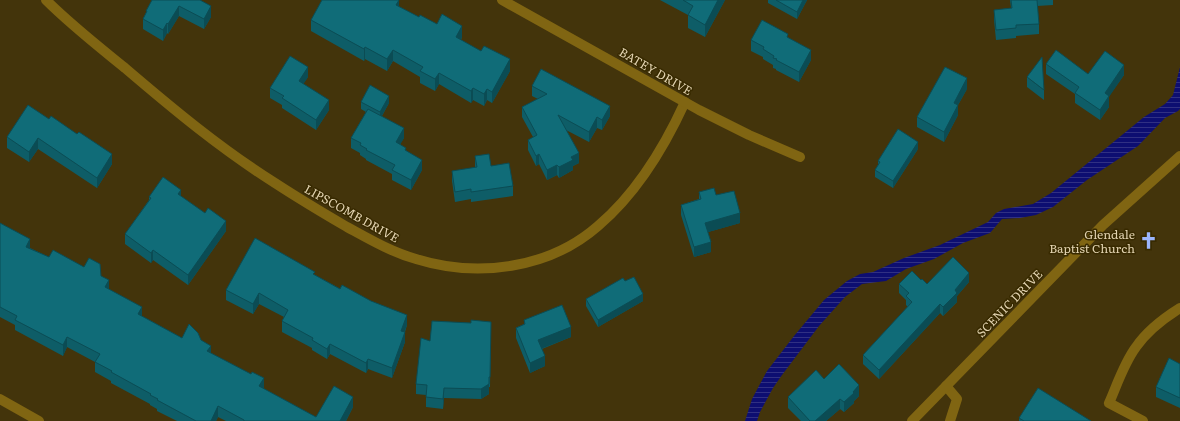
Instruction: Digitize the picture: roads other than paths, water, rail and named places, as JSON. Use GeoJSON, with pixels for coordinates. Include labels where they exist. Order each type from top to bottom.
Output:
{"type":"FeatureCollection","features":[{"type":"Feature","properties":{"kind":"street","name":"LIPSCOMB DRIVE"},"geometry":{"type":"LineString","coordinates":[[46,0],[178,114],[256,172],[290,194],[376,243],[414,259],[450,267],[484,269],[509,266],[551,254],[586,236],[622,203],[653,162],[667,140],[685,102]]}},
{"type":"Feature","properties":{"kind":"street","name":"BATEY DRIVE"},"geometry":{"type":"LineString","coordinates":[[502,0],[685,102],[749,135],[800,158]]}},
{"type":"Feature","properties":{"kind":"street","name":"SCENIC DRIVE"},"geometry":{"type":"LineString","coordinates":[[912,421],[1103,225],[1180,156]]}},
{"type":"Feature","properties":{"kind":"street"},"geometry":{"type":"LineString","coordinates":[[1143,421],[1109,403],[1127,362],[1136,347],[1154,328],[1180,308]]}},
{"type":"Feature","properties":{"kind":"street"},"geometry":{"type":"LineString","coordinates":[[946,386],[957,400],[950,421]]}},
{"type":"Feature","properties":{"kind":"street"},"geometry":{"type":"LineString","coordinates":[[0,399],[39,421]]}},
{"type":"Feature","properties":{"kind":"place","name":"Glendale Baptist Church"},"geometry":{"type":"Point","coordinates":[1148,241]}}]}
